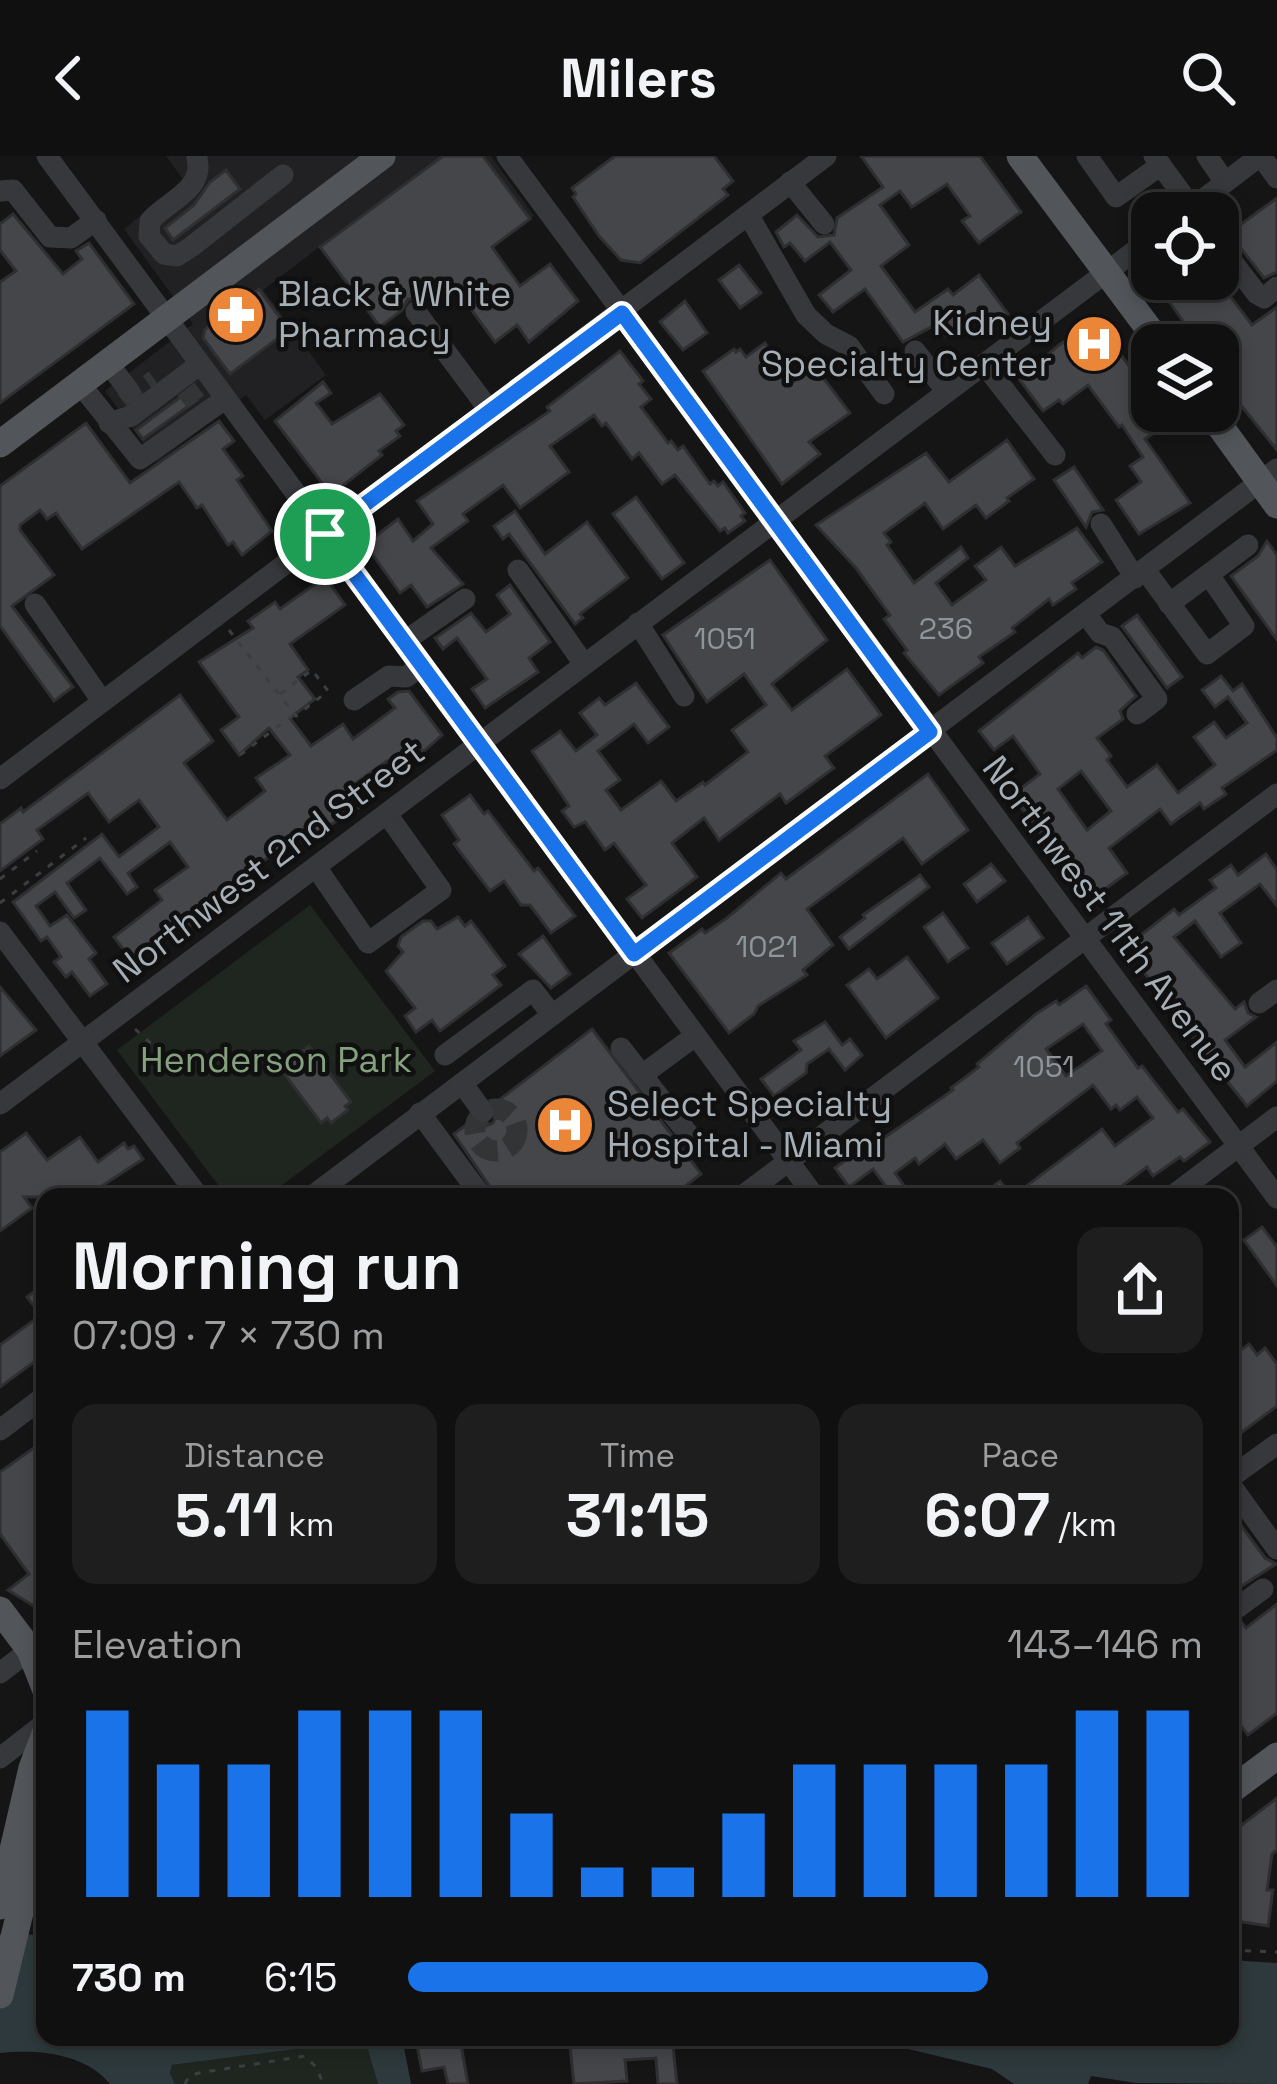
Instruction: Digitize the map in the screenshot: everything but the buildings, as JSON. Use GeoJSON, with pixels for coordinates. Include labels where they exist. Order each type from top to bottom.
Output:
{"type":"FeatureCollection","features":[{"type":"Feature","properties":{"kind":"main road"},"geometry":{"type":"LineString","coordinates":[[0,444],[382,156]]}},
{"type":"Feature","properties":{"kind":"main road"},"geometry":{"type":"LineString","coordinates":[[1020,156],[1145,324]]}},
{"type":"Feature","properties":{"kind":"main road"},"geometry":{"type":"LineString","coordinates":[[1227,432],[1272,485]]}},
{"type":"Feature","properties":{"kind":"main road"},"geometry":{"type":"LineString","coordinates":[[0,1610],[36,1665]]}},
{"type":"Feature","properties":{"kind":"main road"},"geometry":{"type":"LineString","coordinates":[[0,1995],[19,1876],[16,1840],[36,1758]]}},
{"type":"Feature","properties":{"kind":"main road"},"geometry":{"type":"LineString","coordinates":[[1239,1776],[1275,1762]]}},
{"type":"Feature","properties":{"kind":"main road"},"geometry":{"type":"LineString","coordinates":[[0,1808],[16,1840]]}},
{"type":"Feature","properties":{"kind":"main road"},"geometry":{"type":"LineString","coordinates":[[0,1906],[19,1876],[36,1832]]}},
{"type":"Feature","properties":{"kind":"street"},"geometry":{"type":"LineString","coordinates":[[47,156],[166,319],[184,390],[140,458],[80,384]]}},
{"type":"Feature","properties":{"kind":"street","name":"Northwest 11th Avenue"},"geometry":{"type":"LineString","coordinates":[[507,156],[1277,1198]]}},
{"type":"Feature","properties":{"kind":"street"},"geometry":{"type":"LineString","coordinates":[[1,776],[826,156]]}},
{"type":"Feature","properties":{"kind":"street"},"geometry":{"type":"LineString","coordinates":[[1087,156],[1116,197],[1157,160],[1178,192]]}},
{"type":"Feature","properties":{"kind":"street"},"geometry":{"type":"LineString","coordinates":[[1207,156],[1226,182]]}},
{"type":"Feature","properties":{"kind":"street"},"geometry":{"type":"LineString","coordinates":[[1214,192],[1260,156],[1277,178]]}},
{"type":"Feature","properties":{"kind":"street"},"geometry":{"type":"LineString","coordinates":[[196,158],[200,168],[192,186],[150,221],[149,236],[164,254],[176,256],[190,247],[283,175]]}},
{"type":"Feature","properties":{"kind":"street"},"geometry":{"type":"LineString","coordinates":[[790,182],[824,224]]}},
{"type":"Feature","properties":{"kind":"street"},"geometry":{"type":"LineString","coordinates":[[0,191],[13,190],[50,237],[71,238],[96,220]]}},
{"type":"Feature","properties":{"kind":"street"},"geometry":{"type":"LineString","coordinates":[[749,216],[806,315],[826,334],[849,346],[884,394]]}},
{"type":"Feature","properties":{"kind":"street","name":"Northwest 2nd Street"},"geometry":{"type":"LineString","coordinates":[[0,1104],[1131,254]]}},
{"type":"Feature","properties":{"kind":"street"},"geometry":{"type":"LineString","coordinates":[[1239,270],[1264,298],[1277,287]]}},
{"type":"Feature","properties":{"kind":"street"},"geometry":{"type":"LineString","coordinates":[[416,312],[490,411]]}},
{"type":"Feature","properties":{"kind":"street"},"geometry":{"type":"LineString","coordinates":[[915,351],[947,392]]}},
{"type":"Feature","properties":{"kind":"street"},"geometry":{"type":"LineString","coordinates":[[108,363],[127,398],[109,423]]}},
{"type":"Feature","properties":{"kind":"street"},"geometry":{"type":"LineString","coordinates":[[984,364],[1055,455]]}},
{"type":"Feature","properties":{"kind":"street"},"geometry":{"type":"LineString","coordinates":[[184,390],[225,399]]}},
{"type":"Feature","properties":{"kind":"street"},"geometry":{"type":"LineString","coordinates":[[109,423],[184,390],[225,399],[808,1188]]}},
{"type":"Feature","properties":{"kind":"street"},"geometry":{"type":"LineString","coordinates":[[323,1188],[1140,574],[1272,485]]}},
{"type":"Feature","properties":{"kind":"street"},"geometry":{"type":"LineString","coordinates":[[1102,524],[1207,653],[1244,626],[1209,575]]}},
{"type":"Feature","properties":{"kind":"street"},"geometry":{"type":"LineString","coordinates":[[1169,604],[1248,545]]}},
{"type":"Feature","properties":{"kind":"street"},"geometry":{"type":"LineString","coordinates":[[518,570],[584,664]]}},
{"type":"Feature","properties":{"kind":"street"},"geometry":{"type":"LineString","coordinates":[[405,641],[465,598]]}},
{"type":"Feature","properties":{"kind":"street"},"geometry":{"type":"LineString","coordinates":[[1106,600],[1120,620],[1116,631],[1169,702]]}},
{"type":"Feature","properties":{"kind":"street"},"geometry":{"type":"LineString","coordinates":[[35,604],[102,701]]}},
{"type":"Feature","properties":{"kind":"street"},"geometry":{"type":"LineString","coordinates":[[1087,614],[1100,633],[1112,637],[1156,699],[1137,714]]}},
{"type":"Feature","properties":{"kind":"street"},"geometry":{"type":"LineString","coordinates":[[638,623],[684,696]]}},
{"type":"Feature","properties":{"kind":"street"},"geometry":{"type":"LineString","coordinates":[[354,700],[389,676],[406,677],[422,665]]}},
{"type":"Feature","properties":{"kind":"street"},"geometry":{"type":"LineString","coordinates":[[753,1188],[1277,794]]}},
{"type":"Feature","properties":{"kind":"street"},"geometry":{"type":"LineString","coordinates":[[316,868],[368,943],[441,890],[387,814]]}},
{"type":"Feature","properties":{"kind":"street"},"geometry":{"type":"LineString","coordinates":[[0,932],[192,1188]]}},
{"type":"Feature","properties":{"kind":"street"},"geometry":{"type":"LineString","coordinates":[[445,1055],[533,990],[552,1015]]}},
{"type":"Feature","properties":{"kind":"street"},"geometry":{"type":"LineString","coordinates":[[642,1075],[695,1036]]}},
{"type":"Feature","properties":{"kind":"street"},"geometry":{"type":"LineString","coordinates":[[621,1048],[696,1144]]}},
{"type":"Feature","properties":{"kind":"street"},"geometry":{"type":"LineString","coordinates":[[462,1083],[483,1112]]}},
{"type":"Feature","properties":{"kind":"street"},"geometry":{"type":"LineString","coordinates":[[420,1113],[475,1188]]}},
{"type":"Feature","properties":{"kind":"street"},"geometry":{"type":"LineString","coordinates":[[1184,1188],[1277,1117]]}},
{"type":"Feature","properties":{"kind":"street"},"geometry":{"type":"LineString","coordinates":[[0,1430],[36,1403]]}},
{"type":"Feature","properties":{"kind":"street"},"geometry":{"type":"LineString","coordinates":[[1239,1474],[1277,1444]]}},
{"type":"Feature","properties":{"kind":"street"},"geometry":{"type":"LineString","coordinates":[[1239,1494],[1277,1550]]}},
{"type":"Feature","properties":{"kind":"street"},"geometry":{"type":"LineString","coordinates":[[1239,1606],[1268,1584]]}},
{"type":"Feature","properties":{"kind":"street"},"geometry":{"type":"LineString","coordinates":[[0,1672],[30,1650]]}},
{"type":"Feature","properties":{"kind":"street"},"geometry":{"type":"LineString","coordinates":[[0,1758],[36,1730]]}},
{"type":"Feature","properties":{"kind":"path"},"geometry":{"type":"LineString","coordinates":[[228,628],[294,714]]}},
{"type":"Feature","properties":{"kind":"path"},"geometry":{"type":"LineString","coordinates":[[240,755],[328,691],[312,670],[280,694]]}},
{"type":"Feature","properties":{"kind":"path"},"geometry":{"type":"LineString","coordinates":[[0,904],[86,838]]}},
{"type":"Feature","properties":{"kind":"path"},"geometry":{"type":"LineString","coordinates":[[0,878],[37,850]]}},
{"type":"Feature","properties":{"kind":"path"},"geometry":{"type":"LineString","coordinates":[[135,1029],[164,1055]]}},
{"type":"Feature","properties":{"kind":"path"},"geometry":{"type":"LineString","coordinates":[[1239,1950],[1277,1952]]}},
{"type":"Feature","properties":{"kind":"path"},"geometry":{"type":"LineString","coordinates":[[185,2084],[199,2072],[305,2056],[314,2063],[323,2084]]}},
{"type":"Feature","properties":{"kind":"shaded area"},"geometry":{"type":"Polygon","coordinates":[[[166,156],[491,156],[534,216],[380,328],[322,245],[263,290],[326,375],[265,420],[246,395],[157,462],[105,391],[193,324],[124,229],[184,181],[166,156]]]}},
{"type":"Feature","properties":{"kind":"shaded area"},"geometry":{"type":"Polygon","coordinates":[[[0,1934],[36,1935],[36,2046],[319,2046],[172,2065],[175,2084],[110,2084],[87,2066],[60,2055],[0,2053],[0,1934]]]}},
{"type":"Feature","properties":{"kind":"shaded area"},"geometry":{"type":"Polygon","coordinates":[[[1239,1961],[1277,1963],[1277,2084],[1136,2083],[1091,2076],[1088,2084],[1014,2084],[992,2069],[896,2046],[1239,2046],[1239,1961]]]}},
{"type":"Feature","properties":{"kind":"shaded area"},"geometry":{"type":"Polygon","coordinates":[[[367,2046],[404,2046],[411,2084],[378,2084],[367,2046]]]}},
{"type":"Feature","properties":{"kind":"green space","name":"Henderson Park"},"geometry":{"type":"Polygon","coordinates":[[[310,905],[435,1071],[278,1188],[220,1188],[117,1050],[310,905]]]}},
{"type":"Feature","properties":{"kind":"green space"},"geometry":{"type":"Polygon","coordinates":[[[319,2046],[367,2046],[378,2084],[175,2084],[172,2065],[319,2046]]]}},
{"type":"Feature","properties":{"kind":"tunnel"},"geometry":{"type":"LineString","coordinates":[[124,403],[155,380]]}},
{"type":"Feature","properties":{"kind":"tunnel"},"geometry":{"type":"LineString","coordinates":[[186,389],[196,402]]}},
{"type":"Feature","properties":{"kind":"tunnel"},"geometry":{"type":"LineString","coordinates":[[496,1109],[511,1115],[517,1130],[511,1145],[496,1151],[481,1145],[475,1130],[481,1115],[496,1109]]}},
{"type":"Feature","properties":{"kind":"place","name":"Black & White Pharmacy"},"geometry":{"type":"Point","coordinates":[236,315]}},
{"type":"Feature","properties":{"kind":"place","name":"Kidney Specialty Center"},"geometry":{"type":"Point","coordinates":[1094,344]}},
{"type":"Feature","properties":{"kind":"place","name":"Select Specialty Hospital - Miami"},"geometry":{"type":"Point","coordinates":[565,1125]}},
{"type":"Feature","properties":{"kind":"route"},"geometry":{"type":"LineString","coordinates":[[622,313],[930,732],[634,954],[325,534],[622,313]]}}]}
